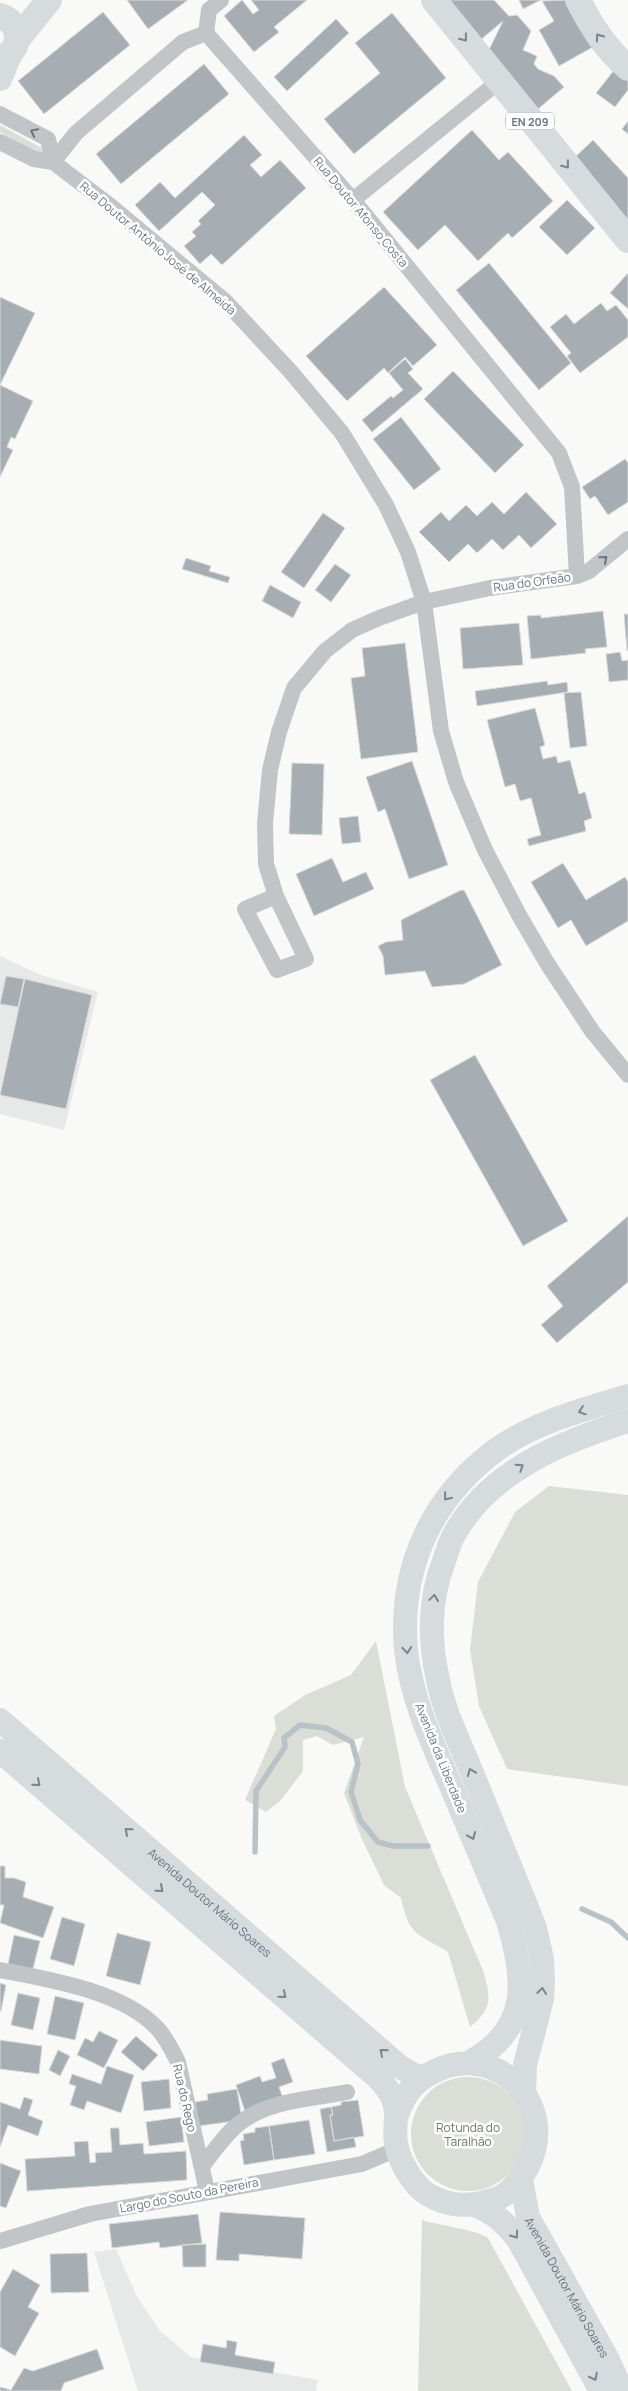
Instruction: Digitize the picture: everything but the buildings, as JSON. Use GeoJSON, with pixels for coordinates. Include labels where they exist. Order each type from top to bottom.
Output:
{"type":"FeatureCollection","features":[{"type":"Feature","properties":{"kind":"main road"},"geometry":{"type":"LineString","coordinates":[[0,80],[14,26],[10,20],[0,14],[19,0]]}},
{"type":"Feature","properties":{"kind":"main road"},"geometry":{"type":"LineString","coordinates":[[9,50],[49,0]]}},
{"type":"Feature","properties":{"kind":"main road","name":"EN 209"},"geometry":{"type":"LineString","coordinates":[[434,0],[498,82],[628,240]]}},
{"type":"Feature","properties":{"kind":"main road"},"geometry":{"type":"LineString","coordinates":[[578,0],[598,37],[614,56],[628,68]]}},
{"type":"Feature","properties":{"kind":"main road","name":"Avenida da Liberdade"},"geometry":{"type":"LineString","coordinates":[[472,2062],[499,2042],[510,2029],[519,1997],[517,1951],[508,1921],[429,1735],[409,1670],[406,1650],[406,1620],[408,1593],[415,1563],[425,1534],[440,1506],[461,1480],[497,1450],[529,1431],[558,1419],[628,1396]]}},
{"type":"Feature","properties":{"kind":"main road","name":"Avenida da Liberdade"},"geometry":{"type":"LineString","coordinates":[[524,2094],[527,2052],[542,1999],[542,1959],[529,1912],[446,1710],[433,1653],[431,1624],[434,1594],[440,1571],[454,1534],[476,1503],[498,1482],[525,1464],[560,1445],[628,1421]]}},
{"type":"Feature","properties":{"kind":"main road","name":"Avenida Doutor Mário Soares"},"geometry":{"type":"LineString","coordinates":[[0,1720],[400,2067],[414,2075],[424,2077]]}},
{"type":"Feature","properties":{"kind":"main road","name":"Avenida Doutor Mário Soares"},"geometry":{"type":"LineString","coordinates":[[0,1750],[377,2077],[395,2102],[396,2143],[406,2171],[426,2193],[454,2205],[477,2206],[491,2212],[507,2225],[518,2239],[601,2391]]}},
{"type":"Feature","properties":{"kind":"main road","name":"Avenida Doutor Mário Soares"},"geometry":{"type":"LineString","coordinates":[[396,2118],[408,2093],[424,2077],[445,2066],[472,2062],[494,2069],[518,2084],[533,2108],[537,2138],[532,2159],[521,2180],[502,2197],[477,2206]]}},
{"type":"Feature","properties":{"kind":"main road","name":"Avenida Doutor Mário Soares"},"geometry":{"type":"LineString","coordinates":[[521,2180],[523,2199],[528,2217],[603,2350],[622,2391]]}},
{"type":"Feature","properties":{"kind":"street"},"geometry":{"type":"LineString","coordinates":[[53,162],[76,133],[183,42],[206,33],[209,10],[221,0]]}},
{"type":"Feature","properties":{"kind":"street","name":"Rua Doutor Afonso Costa"},"geometry":{"type":"LineString","coordinates":[[206,33],[353,200],[559,453],[572,487],[577,576]]}},
{"type":"Feature","properties":{"kind":"street"},"geometry":{"type":"LineString","coordinates":[[353,200],[498,82]]}},
{"type":"Feature","properties":{"kind":"street"},"geometry":{"type":"LineString","coordinates":[[0,114],[48,139],[53,162]]}},
{"type":"Feature","properties":{"kind":"street","name":"Rua Doutor António José de Almeida"},"geometry":{"type":"LineString","coordinates":[[0,142],[34,159],[53,162],[108,204],[226,302],[291,372],[342,433],[386,505],[408,552],[424,602],[441,731],[459,790],[485,850],[519,915],[592,1031],[628,1076]]}},
{"type":"Feature","properties":{"kind":"street","name":"Rua do Orfeão"},"geometry":{"type":"LineString","coordinates":[[276,896],[266,864],[265,823],[270,770],[279,732],[294,688],[325,651],[352,630],[424,602],[490,588],[577,576],[589,571],[628,539]]}},
{"type":"Feature","properties":{"kind":"street","name":"Rua do Rego"},"geometry":{"type":"LineString","coordinates":[[0,1970],[52,1980],[103,1995],[134,2011],[156,2028],[169,2044],[178,2062],[193,2136],[203,2165],[208,2191]]}},
{"type":"Feature","properties":{"kind":"street"},"geometry":{"type":"LineString","coordinates":[[203,2165],[232,2130],[255,2113],[292,2102],[347,2092]]}},
{"type":"Feature","properties":{"kind":"street","name":"Largo do Souto da Pereira"},"geometry":{"type":"LineString","coordinates":[[374,2161],[390,2152],[396,2143]]}},
{"type":"Feature","properties":{"kind":"street","name":"Largo do Souto da Pereira"},"geometry":{"type":"LineString","coordinates":[[2,2240],[90,2214],[374,2161],[395,2164],[406,2171]]}},
{"type":"Feature","properties":{"kind":"shaded area"},"geometry":{"type":"Polygon","coordinates":[[[0,956],[41,975],[98,992],[64,1130],[0,1114],[0,956]]]}},
{"type":"Feature","properties":{"kind":"shaded area"},"geometry":{"type":"Polygon","coordinates":[[[116,2249],[136,2295],[160,2331],[191,2357],[318,2380],[316,2391],[138,2391],[94,2252],[116,2249]]]}},
{"type":"Feature","properties":{"kind":"green space"},"geometry":{"type":"Polygon","coordinates":[[[0,125],[42,148],[42,153],[35,152],[0,132],[0,125]]]}},
{"type":"Feature","properties":{"kind":"green space"},"geometry":{"type":"Polygon","coordinates":[[[549,1486],[628,1495],[628,1786],[507,1769],[479,1706],[470,1650],[478,1582],[515,1512],[549,1486]]]}},
{"type":"Feature","properties":{"kind":"green space"},"geometry":{"type":"Polygon","coordinates":[[[376,1641],[405,1787],[484,1973],[488,1990],[488,2003],[482,2015],[470,2027],[448,1952],[422,1937],[411,1927],[401,1898],[384,1885],[361,1837],[344,1793],[364,1737],[333,1745],[317,1736],[303,1740],[303,1771],[280,1801],[266,1812],[245,1800],[276,1729],[274,1716],[305,1695],[351,1675],[376,1641]]]}},
{"type":"Feature","properties":{"kind":"green space","name":"Rotunda do Taralhão"},"geometry":{"type":"Polygon","coordinates":[[[468,2077],[490,2081],[508,2094],[521,2112],[525,2134],[521,2156],[508,2174],[490,2187],[468,2191],[446,2187],[428,2174],[415,2156],[411,2134],[415,2112],[428,2094],[446,2081],[468,2077]]]}},
{"type":"Feature","properties":{"kind":"green space"},"geometry":{"type":"Polygon","coordinates":[[[422,2220],[476,2233],[488,2238],[572,2391],[418,2391],[422,2220]]]}},
{"type":"Feature","properties":{"kind":"waterway"},"geometry":{"type":"LineString","coordinates":[[255,1852],[256,1791],[285,1747],[284,1738],[300,1725],[326,1728],[352,1742],[358,1764],[351,1792],[360,1820],[378,1842],[393,1846],[428,1846]]}},
{"type":"Feature","properties":{"kind":"waterway"},"geometry":{"type":"LineString","coordinates":[[582,1909],[611,1922],[628,1938]]}}]}
